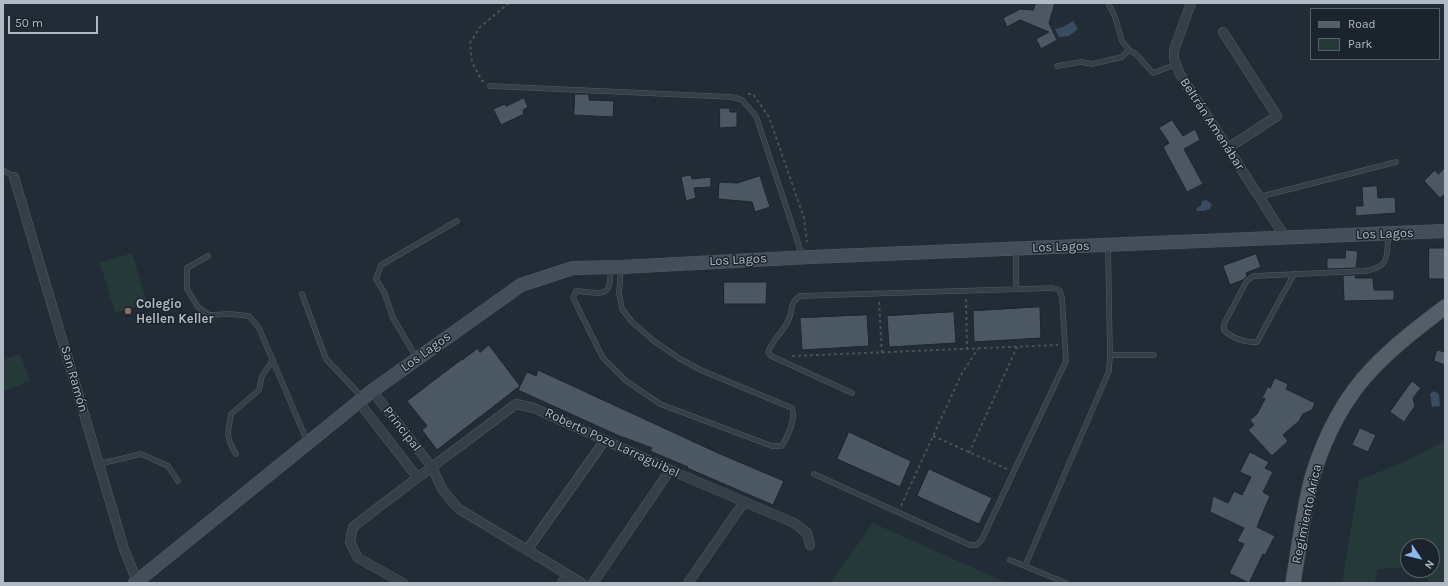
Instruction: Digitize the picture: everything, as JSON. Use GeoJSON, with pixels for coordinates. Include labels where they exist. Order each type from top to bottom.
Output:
{"type":"FeatureCollection","features":[{"type":"Feature","properties":{"kind":"main road","name":"Los Lagos"},"geometry":{"type":"LineString","coordinates":[[136,582],[364,397],[417,358],[521,285],[573,268],[1016,248],[1445,232]]}},
{"type":"Feature","properties":{"kind":"main road","name":"Regimiento Arica"},"geometry":{"type":"LineString","coordinates":[[1430,318],[1445,300]]}},
{"type":"Feature","properties":{"kind":"main road","name":"Regimiento Arica"},"geometry":{"type":"LineString","coordinates":[[1293,583],[1312,480],[1321,452],[1333,426],[1352,395],[1374,367],[1401,342],[1445,307]]}},
{"type":"Feature","properties":{"kind":"street","name":"Beltrán Amenábar"},"geometry":{"type":"LineString","coordinates":[[1191,3],[1174,50],[1175,65],[1285,237]]}},
{"type":"Feature","properties":{"kind":"street"},"geometry":{"type":"LineString","coordinates":[[1223,32],[1277,116],[1228,148]]}},
{"type":"Feature","properties":{"kind":"street","name":"San Ramón"},"geometry":{"type":"LineString","coordinates":[[14,177],[124,549],[136,582]]}},
{"type":"Feature","properties":{"kind":"street","name":"Principal"},"geometry":{"type":"LineString","coordinates":[[364,397],[432,468],[442,489],[459,509],[582,583]]}},
{"type":"Feature","properties":{"kind":"street","name":"Principal"},"geometry":{"type":"LineString","coordinates":[[364,397],[417,477]]}},
{"type":"Feature","properties":{"kind":"street","name":"Roberto Pozo Larraguibel"},"geometry":{"type":"LineString","coordinates":[[403,583],[358,558],[350,542],[353,528],[417,477],[432,468],[516,404],[534,408],[670,470],[794,523],[807,533],[810,545]]}},
{"type":"Feature","properties":{"kind":"street"},"geometry":{"type":"LineString","coordinates":[[527,550],[605,440]]}},
{"type":"Feature","properties":{"kind":"street"},"geometry":{"type":"LineString","coordinates":[[593,583],[670,470]]}},
{"type":"Feature","properties":{"kind":"street"},"geometry":{"type":"LineString","coordinates":[[688,583],[744,502]]}},
{"type":"Feature","properties":{"kind":"street"},"geometry":{"type":"LineString","coordinates":[[562,583],[567,574]]}},
{"type":"Feature","properties":{"kind":"lane"},"geometry":{"type":"LineString","coordinates":[[1108,3],[1115,17],[1122,41],[1129,50],[1136,54],[1154,73],[1175,65]]}},
{"type":"Feature","properties":{"kind":"lane"},"geometry":{"type":"LineString","coordinates":[[1057,66],[1081,62],[1092,64],[1122,57],[1129,50]]}},
{"type":"Feature","properties":{"kind":"lane"},"geometry":{"type":"LineString","coordinates":[[490,84],[732,97],[742,100],[756,116],[806,257]]}},
{"type":"Feature","properties":{"kind":"lane"},"geometry":{"type":"LineString","coordinates":[[1259,197],[1396,162]]}},
{"type":"Feature","properties":{"kind":"lane"},"geometry":{"type":"LineString","coordinates":[[3,170],[14,177]]}},
{"type":"Feature","properties":{"kind":"lane"},"geometry":{"type":"LineString","coordinates":[[417,358],[393,318],[384,292],[376,279],[381,265],[457,221]]}},
{"type":"Feature","properties":{"kind":"lane"},"geometry":{"type":"LineString","coordinates":[[1294,274],[1256,342],[1248,342],[1229,335],[1224,330],[1224,324],[1246,282],[1253,276],[1294,274],[1365,271],[1375,269],[1382,264],[1386,258],[1388,234]]}},
{"type":"Feature","properties":{"kind":"lane"},"geometry":{"type":"LineString","coordinates":[[1025,566],[1109,371],[1108,245]]}},
{"type":"Feature","properties":{"kind":"lane"},"geometry":{"type":"LineString","coordinates":[[1016,248],[1016,289]]}},
{"type":"Feature","properties":{"kind":"lane"},"geometry":{"type":"LineString","coordinates":[[208,256],[187,268],[187,289],[198,307],[209,315],[230,314],[249,316],[259,328],[308,442]]}},
{"type":"Feature","properties":{"kind":"lane"},"geometry":{"type":"LineString","coordinates":[[616,267],[622,309],[632,322],[654,341],[680,359],[703,371],[792,408],[794,415],[788,436],[782,446],[772,446],[660,404],[625,380],[611,367],[603,358],[573,298],[576,291],[605,292],[608,289],[616,267]]}},
{"type":"Feature","properties":{"kind":"lane"},"geometry":{"type":"LineString","coordinates":[[814,474],[970,545],[977,545],[982,539],[1066,361],[1062,297],[1059,290],[1053,288],[966,290],[800,296],[794,300],[788,322],[770,346],[768,352],[771,356],[785,363],[852,393]]}},
{"type":"Feature","properties":{"kind":"lane"},"geometry":{"type":"LineString","coordinates":[[302,294],[326,359],[336,371],[364,397]]}},
{"type":"Feature","properties":{"kind":"lane"},"geometry":{"type":"LineString","coordinates":[[1110,355],[1154,355]]}},
{"type":"Feature","properties":{"kind":"lane"},"geometry":{"type":"LineString","coordinates":[[236,454],[229,441],[228,432],[231,414],[259,390],[262,376],[272,360]]}},
{"type":"Feature","properties":{"kind":"lane"},"geometry":{"type":"LineString","coordinates":[[99,464],[141,454],[168,466],[178,481]]}},
{"type":"Feature","properties":{"kind":"lane"},"geometry":{"type":"LineString","coordinates":[[1010,560],[1066,583]]}},
{"type":"Feature","properties":{"kind":"path"},"geometry":{"type":"LineString","coordinates":[[490,84],[482,81],[472,62],[470,43],[480,27],[509,3]]}},
{"type":"Feature","properties":{"kind":"path"},"geometry":{"type":"LineString","coordinates":[[745,94],[753,94],[769,117],[804,218],[806,257]]}},
{"type":"Feature","properties":{"kind":"path"},"geometry":{"type":"LineString","coordinates":[[966,290],[966,350]]}},
{"type":"Feature","properties":{"kind":"path"},"geometry":{"type":"LineString","coordinates":[[878,294],[882,353]]}},
{"type":"Feature","properties":{"kind":"path"},"geometry":{"type":"LineString","coordinates":[[785,363],[789,356],[1065,345]]}},
{"type":"Feature","properties":{"kind":"path"},"geometry":{"type":"LineString","coordinates":[[969,453],[1017,347]]}},
{"type":"Feature","properties":{"kind":"path"},"geometry":{"type":"LineString","coordinates":[[898,512],[962,373],[978,349]]}},
{"type":"Feature","properties":{"kind":"path"},"geometry":{"type":"LineString","coordinates":[[933,436],[1013,472]]}},
{"type":"Feature","properties":{"kind":"green space"},"geometry":{"type":"Polygon","coordinates":[[[132,253],[147,303],[115,313],[100,263],[132,253]]]}},
{"type":"Feature","properties":{"kind":"green space"},"geometry":{"type":"Polygon","coordinates":[[[20,354],[30,381],[3,391],[3,360],[20,354]]]}},
{"type":"Feature","properties":{"kind":"green space"},"geometry":{"type":"Polygon","coordinates":[[[1445,441],[1445,583],[1429,583],[1427,578],[1440,578],[1440,538],[1400,538],[1400,568],[1377,569],[1375,583],[1342,583],[1359,480],[1402,463],[1445,441]]]}},
{"type":"Feature","properties":{"kind":"green space"},"geometry":{"type":"Polygon","coordinates":[[[873,523],[1007,583],[830,583],[873,523]]]}},
{"type":"Feature","properties":{"kind":"water"},"geometry":{"type":"Polygon","coordinates":[[[1073,21],[1078,29],[1069,36],[1059,37],[1055,29],[1063,27],[1073,21]]]}},
{"type":"Feature","properties":{"kind":"water"},"geometry":{"type":"Polygon","coordinates":[[[1206,200],[1212,204],[1210,209],[1197,211],[1196,209],[1201,205],[1202,201],[1206,200]]]}},
{"type":"Feature","properties":{"kind":"water"},"geometry":{"type":"Polygon","coordinates":[[[1434,391],[1439,394],[1440,406],[1432,407],[1430,394],[1434,391]]]}},
{"type":"Feature","properties":{"kind":"building"},"geometry":{"type":"Polygon","coordinates":[[[1036,3],[1055,3],[1049,23],[1057,40],[1041,49],[1036,39],[1049,32],[1020,20],[1007,27],[1003,18],[1020,9],[1033,10],[1036,3]]]}},
{"type":"Feature","properties":{"kind":"building"},"geometry":{"type":"Polygon","coordinates":[[[575,94],[589,94],[589,100],[614,101],[613,117],[574,115],[575,94]]]}},
{"type":"Feature","properties":{"kind":"building"},"geometry":{"type":"Polygon","coordinates":[[[524,98],[528,107],[523,110],[524,114],[501,125],[493,109],[505,104],[506,106],[524,98]]]}},
{"type":"Feature","properties":{"kind":"building"},"geometry":{"type":"Polygon","coordinates":[[[720,108],[730,108],[730,112],[737,112],[737,127],[720,128],[720,108]]]}},
{"type":"Feature","properties":{"kind":"building"},"geometry":{"type":"Polygon","coordinates":[[[1172,120],[1183,136],[1195,129],[1200,140],[1184,149],[1203,184],[1187,192],[1163,147],[1169,143],[1159,128],[1172,120]]]}},
{"type":"Feature","properties":{"kind":"building"},"geometry":{"type":"Polygon","coordinates":[[[1445,168],[1445,194],[1440,198],[1424,181],[1435,170],[1438,174],[1445,168]]]}},
{"type":"Feature","properties":{"kind":"building"},"geometry":{"type":"Polygon","coordinates":[[[691,175],[692,179],[711,177],[711,187],[694,188],[696,198],[686,201],[681,177],[691,175]]]}},
{"type":"Feature","properties":{"kind":"building"},"geometry":{"type":"Polygon","coordinates":[[[760,176],[770,207],[755,212],[752,202],[718,199],[719,182],[737,183],[760,176]]]}},
{"type":"Feature","properties":{"kind":"building"},"geometry":{"type":"Polygon","coordinates":[[[1377,186],[1378,198],[1395,197],[1396,213],[1356,216],[1355,206],[1363,206],[1362,187],[1377,186]]]}},
{"type":"Feature","properties":{"kind":"building"},"geometry":{"type":"Polygon","coordinates":[[[1429,248],[1445,248],[1445,279],[1429,279],[1429,248]]]}},
{"type":"Feature","properties":{"kind":"building"},"geometry":{"type":"Polygon","coordinates":[[[1346,250],[1358,251],[1356,268],[1327,269],[1327,258],[1345,258],[1346,250]]]}},
{"type":"Feature","properties":{"kind":"building"},"geometry":{"type":"Polygon","coordinates":[[[1256,254],[1261,267],[1246,273],[1247,276],[1243,280],[1230,285],[1223,266],[1256,254]]]}},
{"type":"Feature","properties":{"kind":"building"},"geometry":{"type":"Polygon","coordinates":[[[1356,275],[1355,278],[1373,278],[1374,290],[1394,290],[1394,300],[1344,301],[1343,276],[1356,275]]]}},
{"type":"Feature","properties":{"kind":"building"},"geometry":{"type":"Polygon","coordinates":[[[724,282],[767,282],[766,304],[724,304],[724,282]]]}},
{"type":"Feature","properties":{"kind":"building"},"geometry":{"type":"Polygon","coordinates":[[[1040,307],[1041,338],[974,342],[973,311],[1040,307]]]}},
{"type":"Feature","properties":{"kind":"building"},"geometry":{"type":"Polygon","coordinates":[[[954,312],[956,343],[889,347],[887,316],[954,312]]]}},
{"type":"Feature","properties":{"kind":"building"},"geometry":{"type":"Polygon","coordinates":[[[867,315],[869,346],[802,350],[800,318],[867,315]]]}},
{"type":"Feature","properties":{"kind":"building"},"geometry":{"type":"Polygon","coordinates":[[[489,345],[520,386],[437,450],[422,430],[427,426],[407,401],[478,348],[480,352],[489,345]]]}},
{"type":"Feature","properties":{"kind":"building"},"geometry":{"type":"Polygon","coordinates":[[[1437,350],[1445,352],[1445,365],[1434,361],[1437,350]]]}},
{"type":"Feature","properties":{"kind":"building"},"geometry":{"type":"Polygon","coordinates":[[[538,370],[718,453],[784,481],[773,505],[650,451],[652,448],[617,435],[518,390],[527,372],[536,376],[538,370]]]}},
{"type":"Feature","properties":{"kind":"building"},"geometry":{"type":"Polygon","coordinates":[[[1275,378],[1288,384],[1286,389],[1315,403],[1312,410],[1303,414],[1299,421],[1283,435],[1288,441],[1272,456],[1248,430],[1254,425],[1250,420],[1257,414],[1265,399],[1262,398],[1268,386],[1270,388],[1275,378]]]}},
{"type":"Feature","properties":{"kind":"building"},"geometry":{"type":"Polygon","coordinates":[[[1412,381],[1421,388],[1413,398],[1415,406],[1404,422],[1390,412],[1412,381]]]}},
{"type":"Feature","properties":{"kind":"building"},"geometry":{"type":"Polygon","coordinates":[[[1360,428],[1376,435],[1368,452],[1352,445],[1360,428]]]}},
{"type":"Feature","properties":{"kind":"building"},"geometry":{"type":"Polygon","coordinates":[[[849,432],[911,461],[900,487],[837,459],[849,432]]]}},
{"type":"Feature","properties":{"kind":"building"},"geometry":{"type":"Polygon","coordinates":[[[1250,452],[1269,462],[1265,468],[1273,472],[1263,492],[1270,496],[1257,527],[1275,536],[1265,555],[1263,554],[1249,583],[1229,573],[1244,544],[1237,541],[1244,528],[1210,512],[1213,496],[1228,503],[1234,491],[1242,495],[1251,477],[1240,472],[1250,452]]]}},
{"type":"Feature","properties":{"kind":"building"},"geometry":{"type":"Polygon","coordinates":[[[929,469],[992,498],[979,524],[917,496],[929,469]]]}},
{"type":"Feature","properties":{"kind":"place","name":"Colegio Hellen Keller"},"geometry":{"type":"Point","coordinates":[128,311]}}]}
